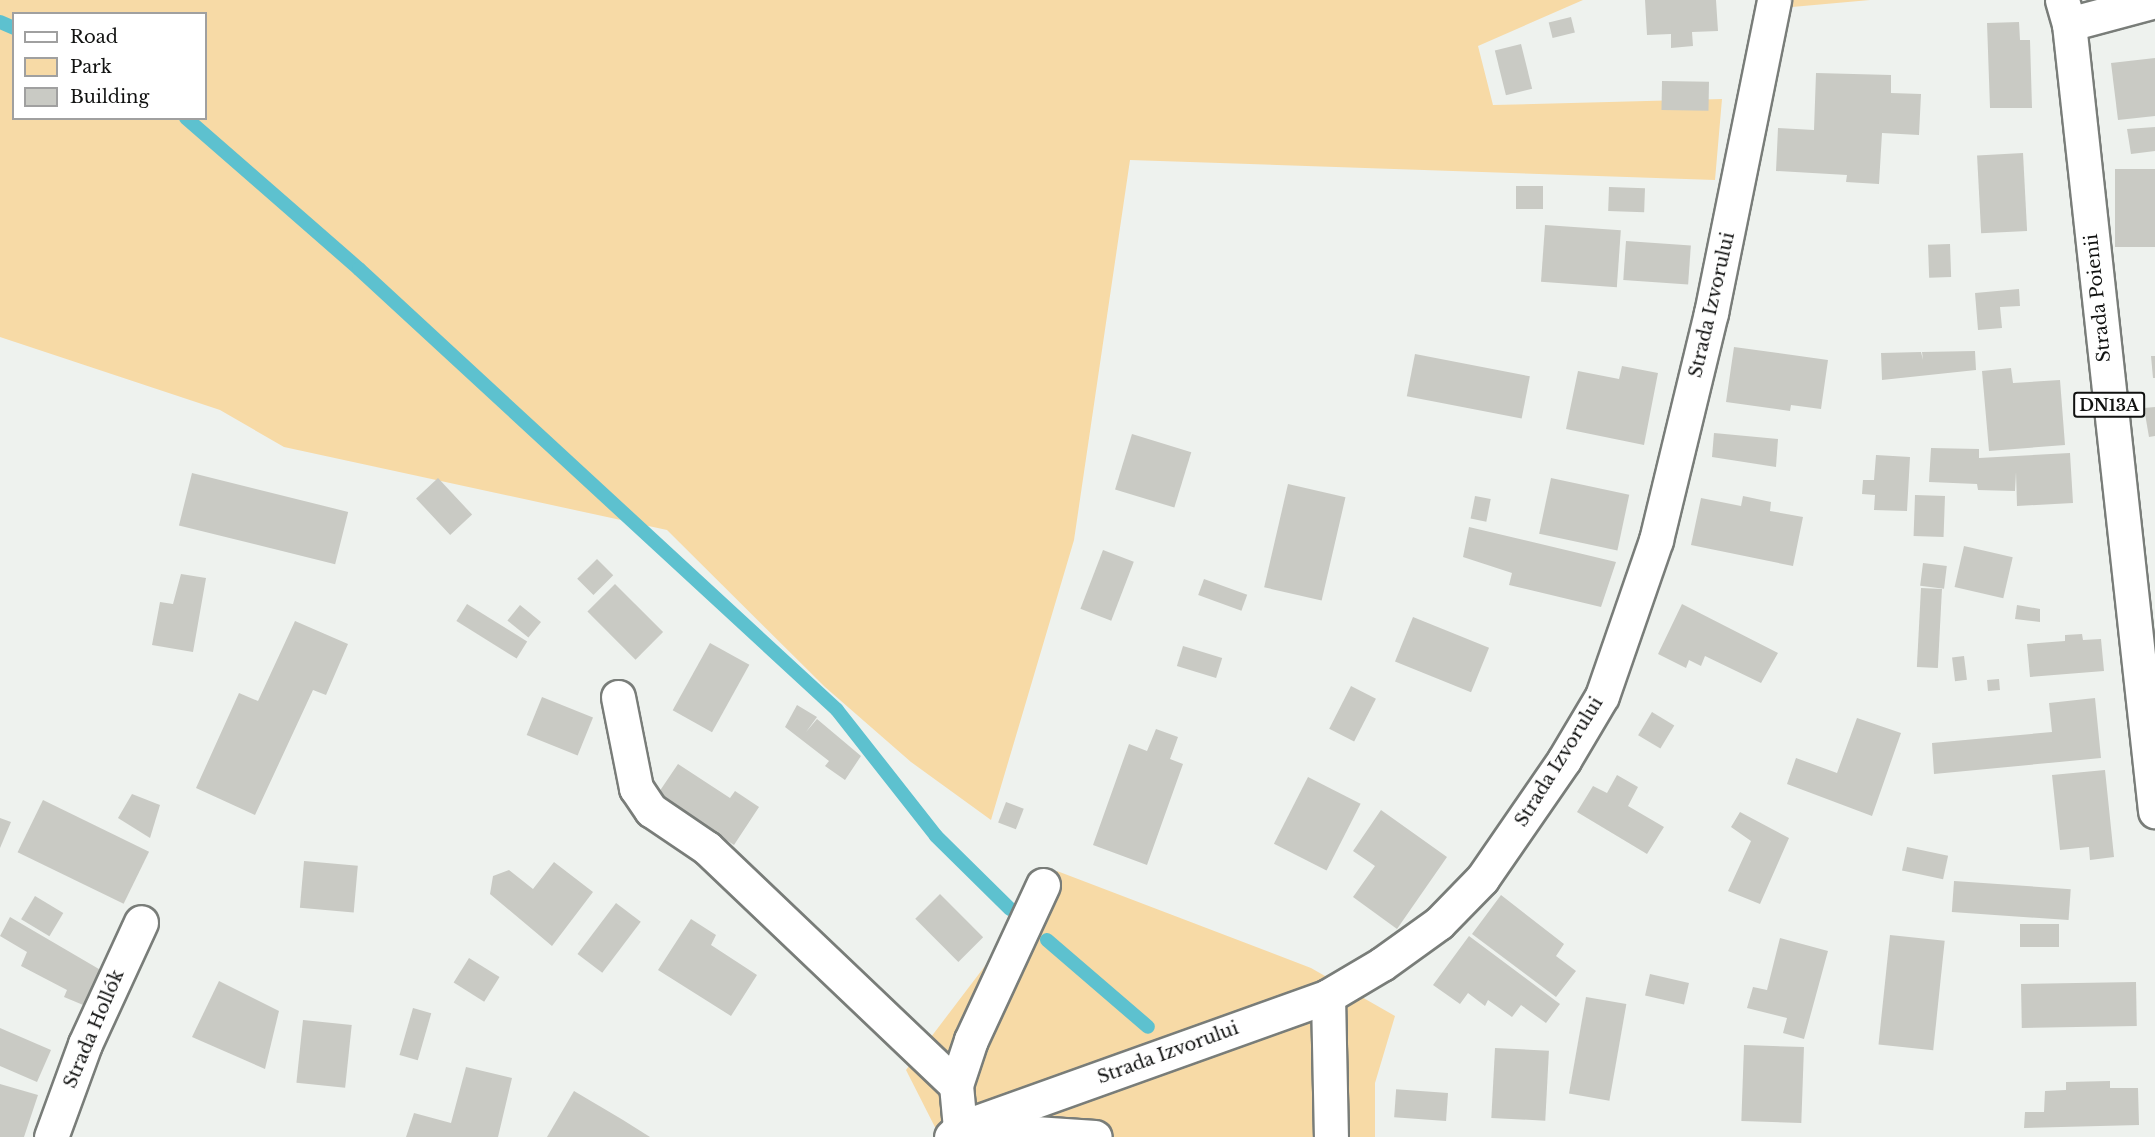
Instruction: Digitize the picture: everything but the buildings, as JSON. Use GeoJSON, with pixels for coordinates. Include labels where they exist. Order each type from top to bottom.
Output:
{"type":"FeatureCollection","features":[{"type":"Feature","properties":{"kind":"main road","name":"Strada Izvorului"},"geometry":{"type":"LineString","coordinates":[[956,1132],[1328,996],[1382,964],[1439,923],[1482,879],[1564,760],[1602,696],[1659,528],[1711,313],[1774,0]]}},
{"type":"Feature","properties":{"kind":"main road"},"geometry":{"type":"LineString","coordinates":[[2066,12],[2155,1]]}},
{"type":"Feature","properties":{"kind":"main road","name":"Strada Poienii"},"geometry":{"type":"LineString","coordinates":[[2066,12],[2146,673],[2155,811]]}},
{"type":"Feature","properties":{"kind":"main road"},"geometry":{"type":"LineString","coordinates":[[618,697],[636,788],[651,810],[707,848],[956,1085]]}},
{"type":"Feature","properties":{"kind":"main road"},"geometry":{"type":"LineString","coordinates":[[1043,885],[971,1040],[956,1085],[956,1132],[1095,1137]]}},
{"type":"Feature","properties":{"kind":"main road","name":"Strada Hollók"},"geometry":{"type":"LineString","coordinates":[[51,1137],[85,1044],[141,922]]}},
{"type":"Feature","properties":{"kind":"main road"},"geometry":{"type":"LineString","coordinates":[[1328,996],[1331,1137]]}},
{"type":"Feature","properties":{"kind":"green space"},"geometry":{"type":"Polygon","coordinates":[[[0,0],[1583,0],[1478,46],[1493,105],[1722,99],[1715,180],[1130,160],[1074,540],[991,820],[911,762],[825,687],[667,530],[284,447],[220,410],[0,337],[0,0]]]}},
{"type":"Feature","properties":{"kind":"green space"},"geometry":{"type":"Polygon","coordinates":[[[1793,0],[1870,0],[1792,7],[1793,0]]]}},
{"type":"Feature","properties":{"kind":"green space"},"geometry":{"type":"Polygon","coordinates":[[[1057,871],[1311,968],[1395,1016],[1375,1083],[1375,1137],[940,1137],[906,1070],[1057,871]]]}},
{"type":"Feature","properties":{"kind":"waterway"},"geometry":{"type":"LineString","coordinates":[[0,22],[12,27]]}},
{"type":"Feature","properties":{"kind":"waterway"},"geometry":{"type":"LineString","coordinates":[[188,120],[359,269],[837,710],[936,836],[1010,909]]}},
{"type":"Feature","properties":{"kind":"waterway"},"geometry":{"type":"LineString","coordinates":[[1047,940],[1148,1027]]}}]}
